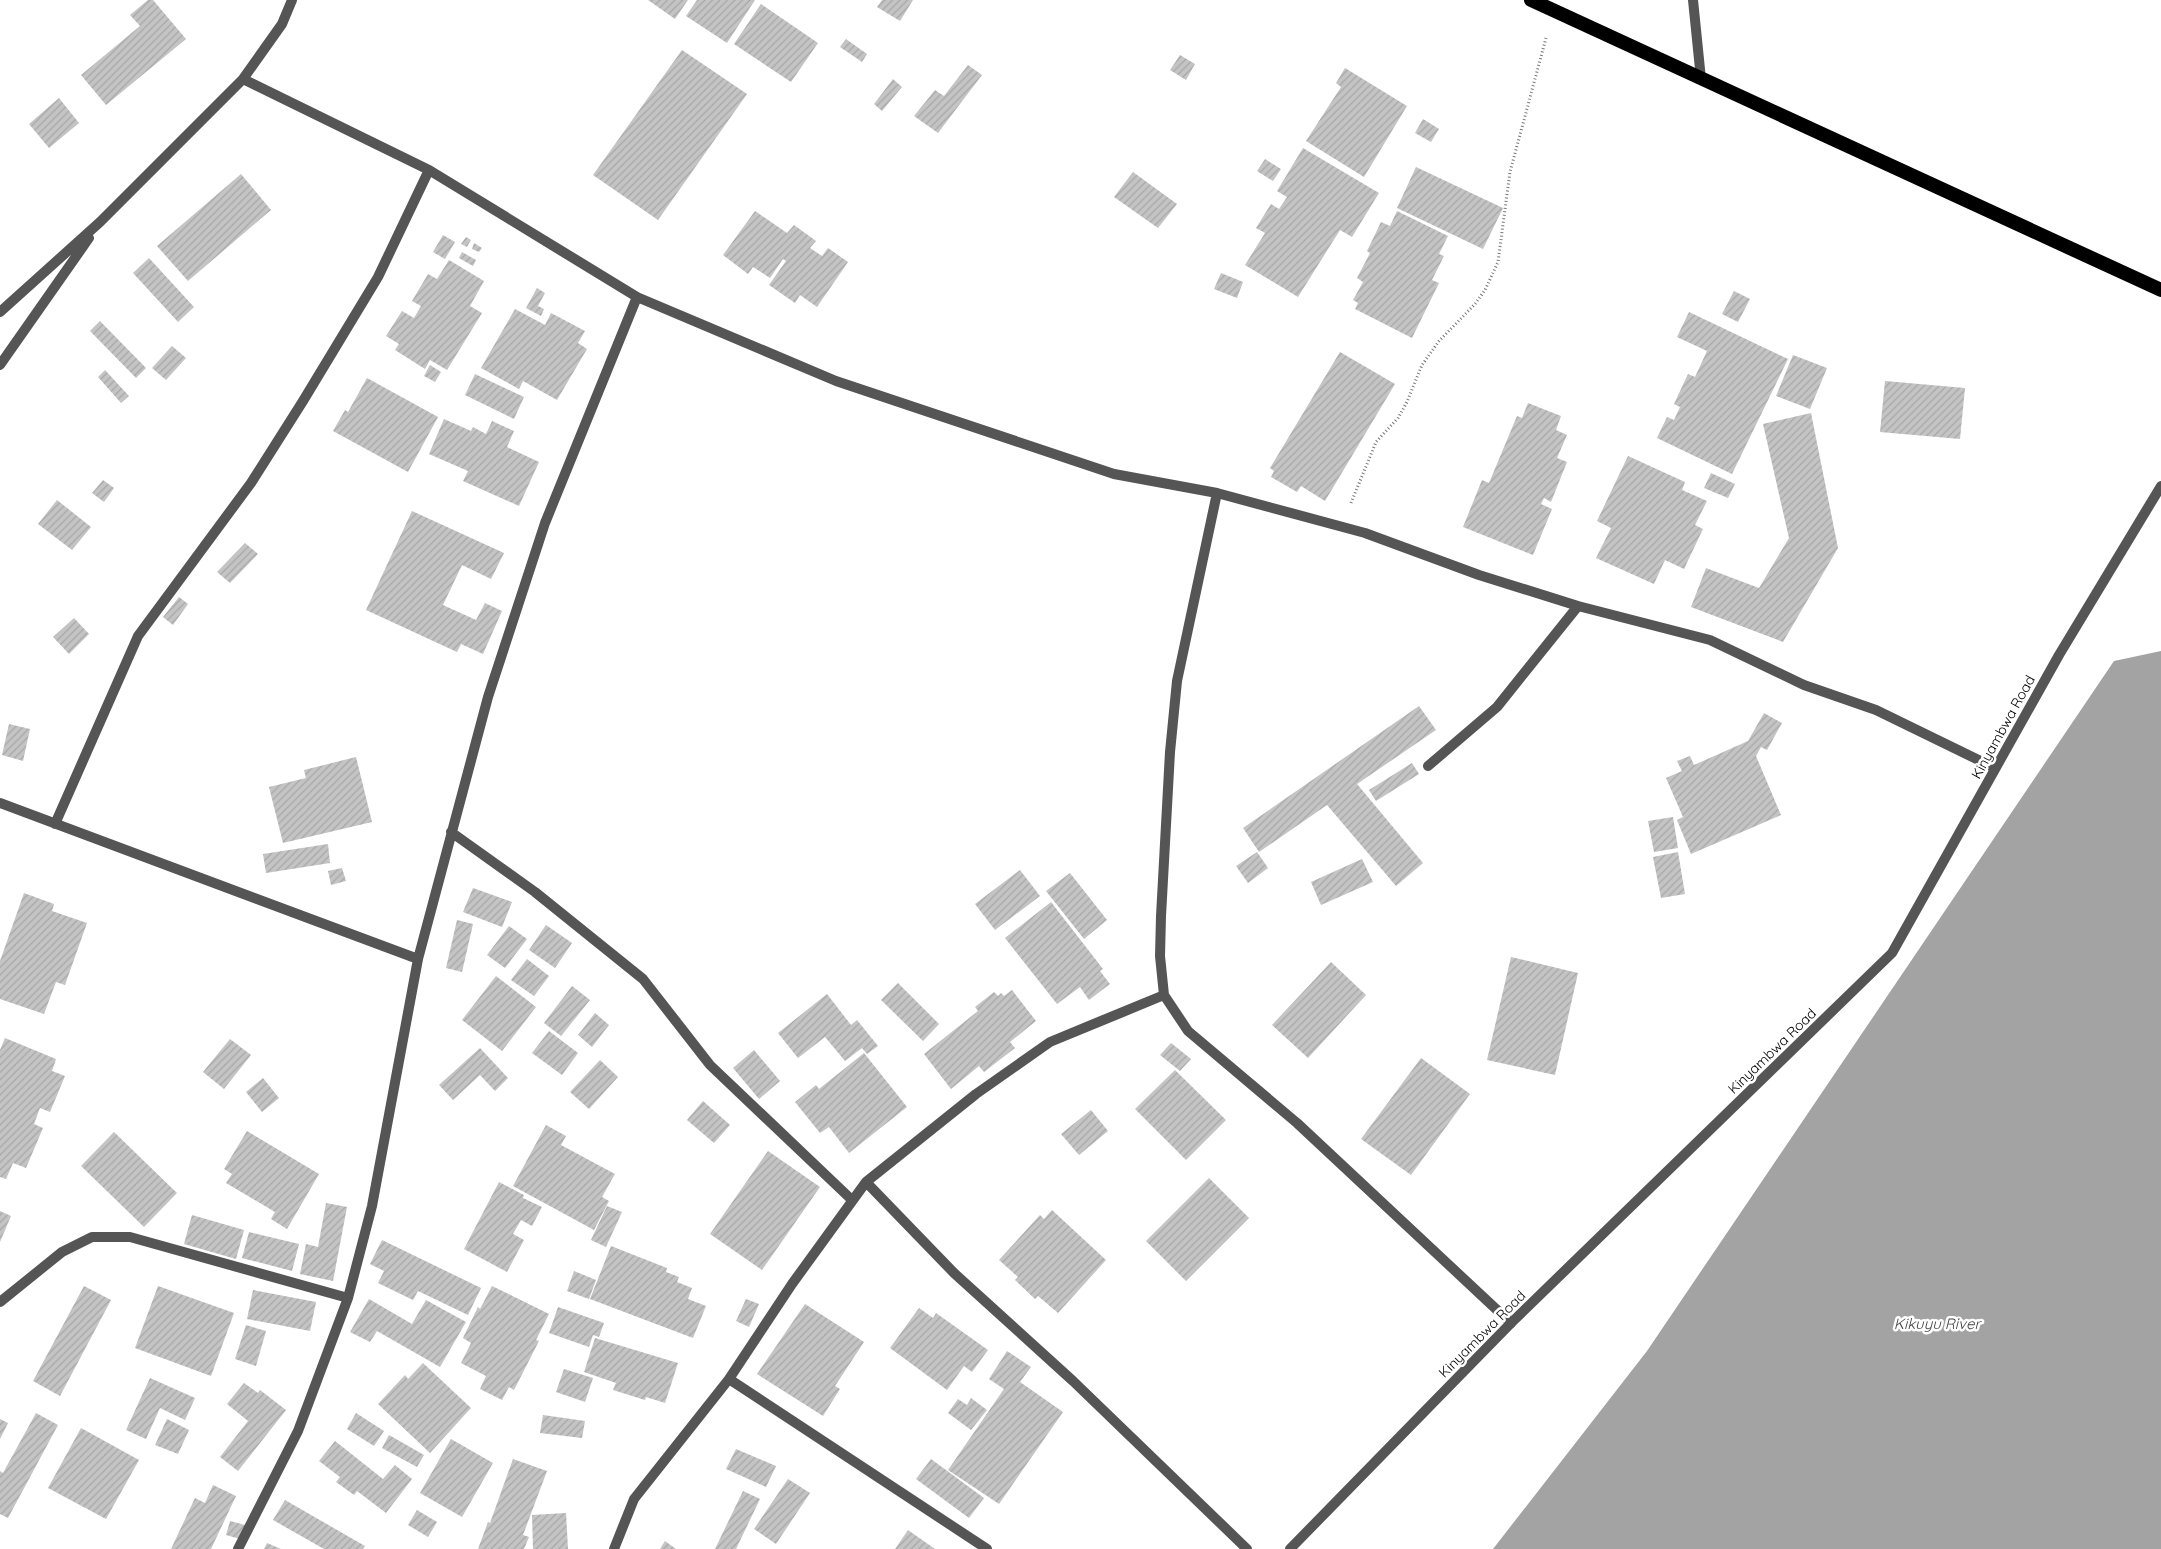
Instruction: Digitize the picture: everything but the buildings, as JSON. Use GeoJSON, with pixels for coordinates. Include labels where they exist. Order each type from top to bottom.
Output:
{"type":"FeatureCollection","features":[{"type":"Feature","properties":{"kind":"highway"},"geometry":{"type":"LineString","coordinates":[[1531,0],[2161,290]]}},
{"type":"Feature","properties":{"kind":"street"},"geometry":{"type":"LineString","coordinates":[[0,312],[100,222],[243,79],[282,24],[292,0]]}},
{"type":"Feature","properties":{"kind":"street"},"geometry":{"type":"LineString","coordinates":[[1693,0],[1701,79]]}},
{"type":"Feature","properties":{"kind":"street"},"geometry":{"type":"LineString","coordinates":[[243,79],[429,170],[637,297],[836,381],[1114,474],[1217,493],[1365,533],[1479,575],[1578,606],[1710,640],[1804,684],[1876,710],[1996,768]]}},
{"type":"Feature","properties":{"kind":"street"},"geometry":{"type":"LineString","coordinates":[[55,824],[138,636],[251,484],[303,401],[378,277],[429,170]]}},
{"type":"Feature","properties":{"kind":"street"},"geometry":{"type":"LineString","coordinates":[[0,364],[100,222]]}},
{"type":"Feature","properties":{"kind":"street"},"geometry":{"type":"LineString","coordinates":[[238,1549],[298,1431],[348,1298],[372,1206],[418,959],[488,697],[546,523],[637,297]]}},
{"type":"Feature","properties":{"kind":"street","name":"Kinyambwa Road"},"geometry":{"type":"LineString","coordinates":[[1290,1549],[1511,1323],[1892,954],[2060,655],[2161,486]]}},
{"type":"Feature","properties":{"kind":"street"},"geometry":{"type":"LineString","coordinates":[[1217,493],[1177,681],[1170,752],[1160,946],[1164,995],[1188,1031],[1297,1123],[1511,1323]]}},
{"type":"Feature","properties":{"kind":"street"},"geometry":{"type":"LineString","coordinates":[[1428,766],[1497,707],[1578,606]]}},
{"type":"Feature","properties":{"kind":"street"},"geometry":{"type":"LineString","coordinates":[[0,803],[418,959]]}},
{"type":"Feature","properties":{"kind":"street"},"geometry":{"type":"LineString","coordinates":[[451,832],[535,892],[643,979],[710,1065],[852,1200]]}},
{"type":"Feature","properties":{"kind":"street"},"geometry":{"type":"LineString","coordinates":[[614,1549],[634,1499],[728,1379],[792,1284],[866,1182],[976,1094],[1050,1042],[1164,995]]}},
{"type":"Feature","properties":{"kind":"street"},"geometry":{"type":"LineString","coordinates":[[866,1182],[954,1273],[1073,1381],[1247,1549]]}},
{"type":"Feature","properties":{"kind":"street"},"geometry":{"type":"LineString","coordinates":[[0,1302],[62,1252],[92,1237],[130,1237],[348,1298]]}},
{"type":"Feature","properties":{"kind":"street"},"geometry":{"type":"LineString","coordinates":[[728,1379],[987,1549]]}},
{"type":"Feature","properties":{"kind":"path"},"geometry":{"type":"LineString","coordinates":[[1341,527],[1376,442],[1398,418],[1407,402],[1422,365],[1439,341],[1475,304],[1485,290],[1498,262],[1510,172],[1554,10]]}},
{"type":"Feature","properties":{"kind":"water","name":"Kikuyu River"},"geometry":{"type":"Polygon","coordinates":[[[2161,651],[2161,1549],[1493,1549],[1647,1351],[2114,661],[2161,651]]]}}]}
